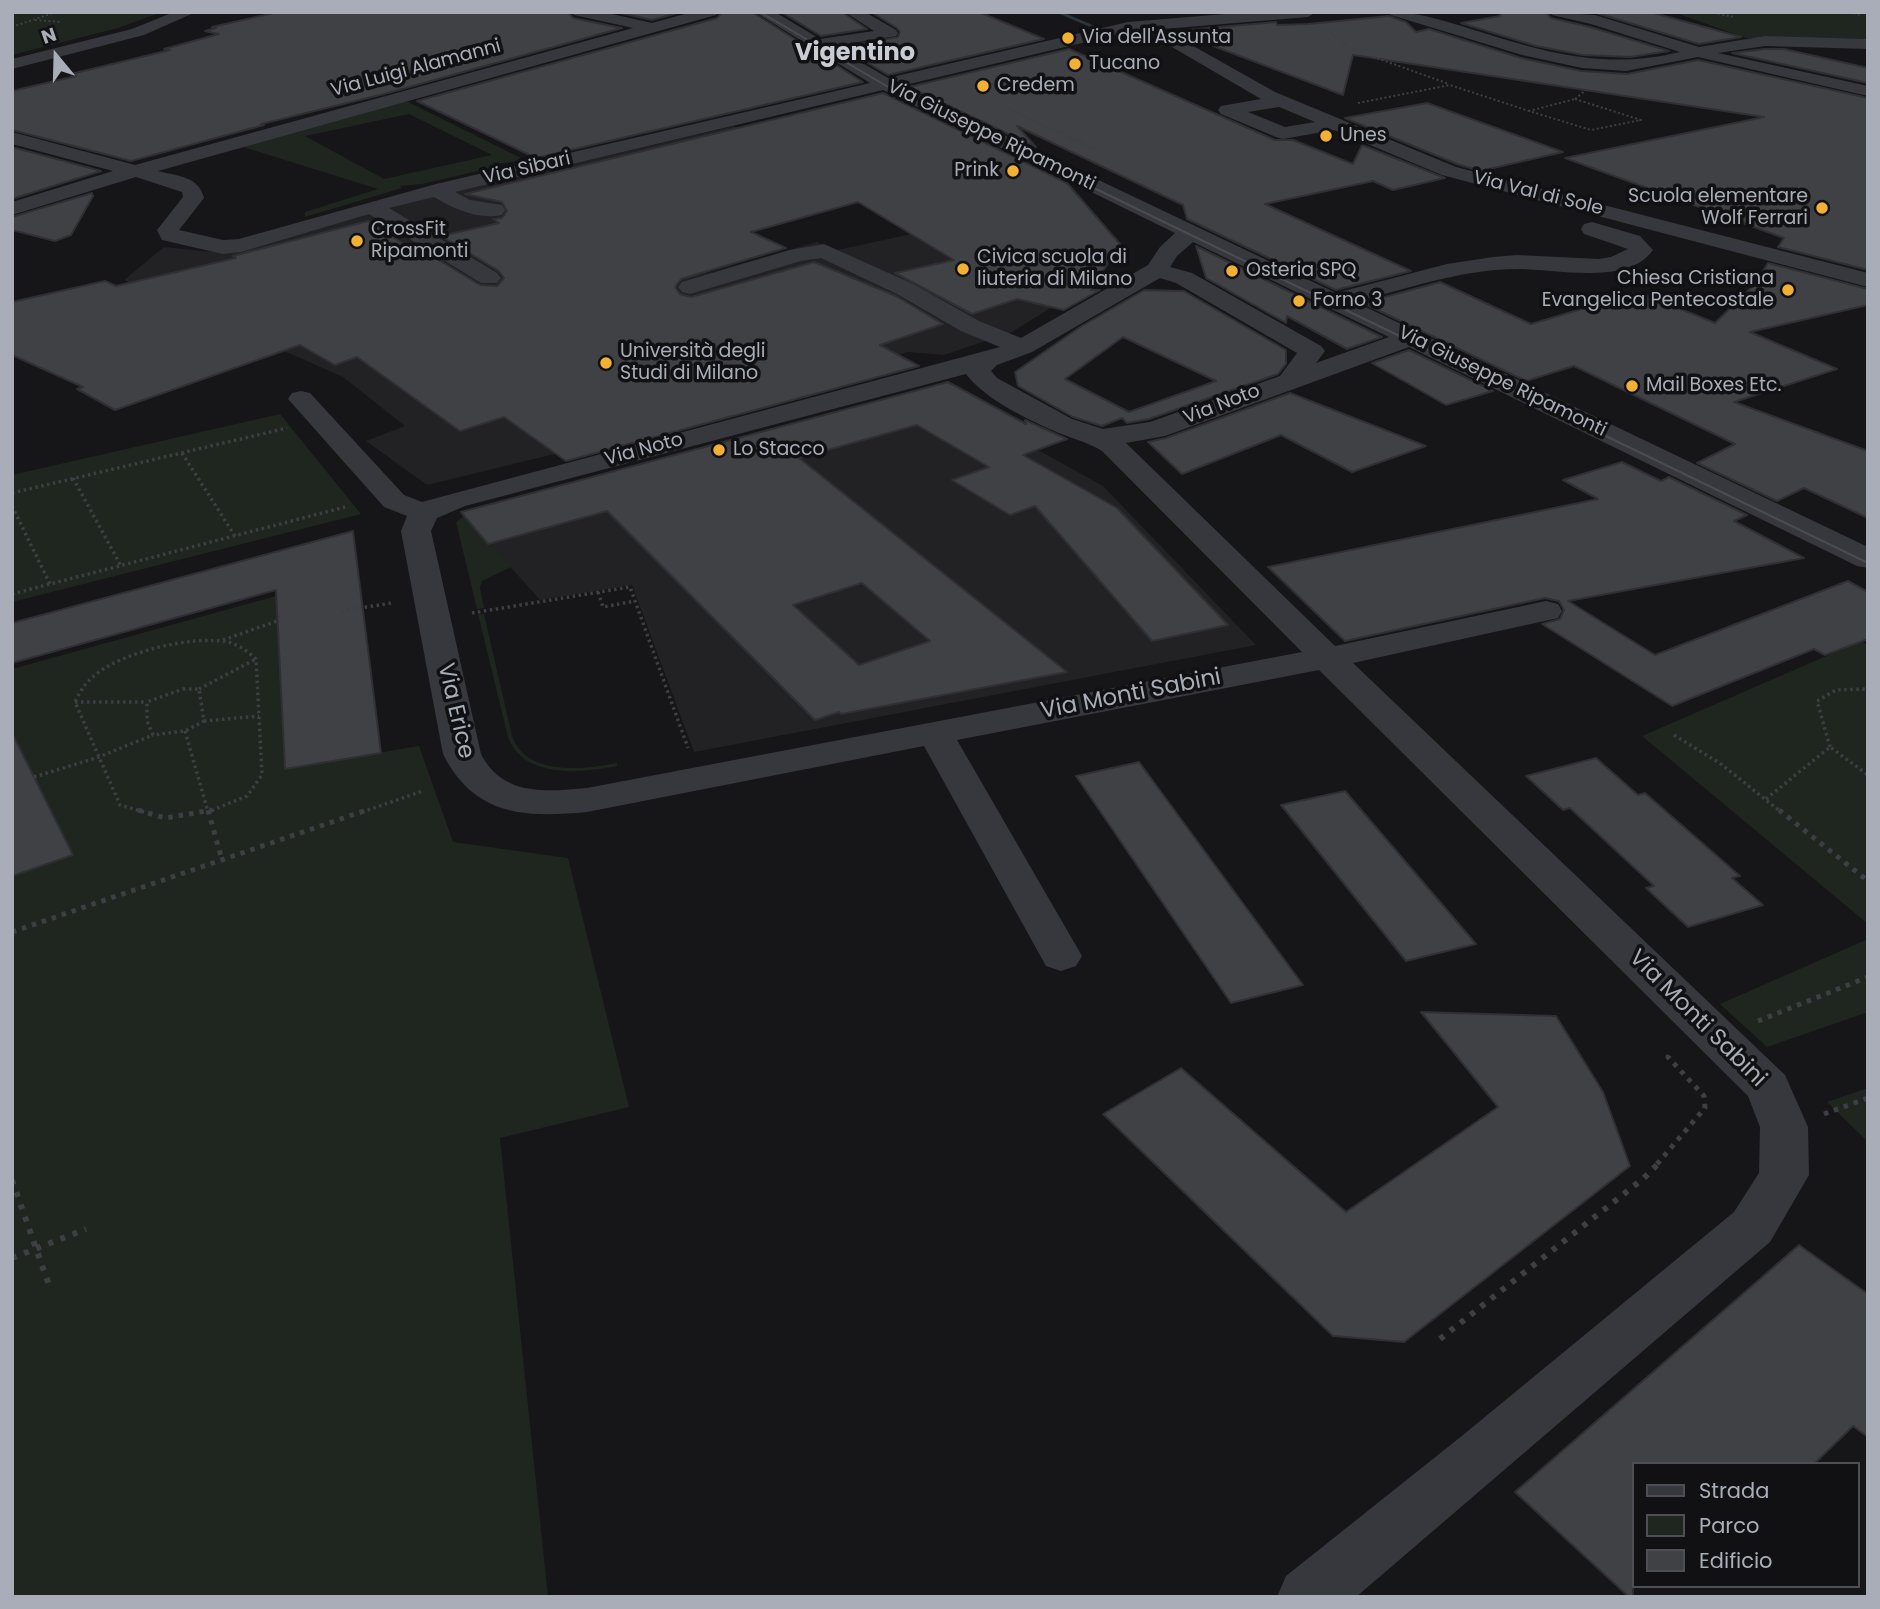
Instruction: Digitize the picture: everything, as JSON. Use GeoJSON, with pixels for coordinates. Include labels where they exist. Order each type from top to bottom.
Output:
{"type":"FeatureCollection","features":[{"type":"Feature","properties":{"kind":"street"},"geometry":{"type":"LineString","coordinates":[[12,64],[138,32],[188,12]]}},
{"type":"Feature","properties":{"kind":"street"},"geometry":{"type":"LineString","coordinates":[[579,12],[653,28]]}},
{"type":"Feature","properties":{"kind":"street","name":"Via Luigi Alamanni"},"geometry":{"type":"LineString","coordinates":[[12,209],[373,102],[711,12]]}},
{"type":"Feature","properties":{"kind":"street","name":"Via Giuseppe Ripamonti"},"geometry":{"type":"LineString","coordinates":[[763,12],[886,85],[1868,559]]}},
{"type":"Feature","properties":{"kind":"street"},"geometry":{"type":"LineString","coordinates":[[816,44],[890,33],[853,12]]}},
{"type":"Feature","properties":{"kind":"street"},"geometry":{"type":"LineString","coordinates":[[1147,26],[1188,12]]}},
{"type":"Feature","properties":{"kind":"street"},"geometry":{"type":"LineString","coordinates":[[886,85],[1128,27],[1308,12]]}},
{"type":"Feature","properties":{"kind":"street"},"geometry":{"type":"LineString","coordinates":[[1396,12],[1591,65],[1651,65],[1751,42],[1868,44]]}},
{"type":"Feature","properties":{"kind":"street"},"geometry":{"type":"LineString","coordinates":[[1558,12],[1595,20],[1699,54],[1868,91]]}},
{"type":"Feature","properties":{"kind":"street"},"geometry":{"type":"LineString","coordinates":[[1580,12],[1595,20]]}},
{"type":"Feature","properties":{"kind":"street","name":"Via Val di Sole"},"geometry":{"type":"LineString","coordinates":[[1147,26],[1269,96],[1449,171],[1868,279]]}},
{"type":"Feature","properties":{"kind":"street","name":"Via Sibari"},"geometry":{"type":"LineString","coordinates":[[133,171],[187,185],[192,190],[194,198],[168,230],[170,235],[223,247],[241,246],[436,190],[886,85]]}},
{"type":"Feature","properties":{"kind":"street"},"geometry":{"type":"LineString","coordinates":[[1282,101],[1227,110],[1283,133],[1336,124]]}},
{"type":"Feature","properties":{"kind":"street"},"geometry":{"type":"LineString","coordinates":[[12,138],[133,171]]}},
{"type":"Feature","properties":{"kind":"street"},"geometry":{"type":"LineString","coordinates":[[436,190],[465,206],[494,210]]}},
{"type":"Feature","properties":{"kind":"street"},"geometry":{"type":"LineString","coordinates":[[372,207],[489,278]]}},
{"type":"Feature","properties":{"kind":"street"},"geometry":{"type":"LineString","coordinates":[[1333,301],[1408,279],[1460,270],[1518,262],[1598,265],[1621,262],[1634,257],[1642,250],[1632,241],[1527,209]]}},
{"type":"Feature","properties":{"kind":"street","name":"Via Noto"},"geometry":{"type":"LineString","coordinates":[[425,513],[463,498],[988,360],[1023,347],[1157,270],[1168,252],[1187,235],[1184,230]]}},
{"type":"Feature","properties":{"kind":"street"},"geometry":{"type":"LineString","coordinates":[[690,287],[798,255],[824,251],[905,289],[970,326],[1023,347]]}},
{"type":"Feature","properties":{"kind":"street"},"geometry":{"type":"LineString","coordinates":[[1157,270],[1184,278],[1312,351],[1292,378]]}},
{"type":"Feature","properties":{"kind":"street","name":"Via Noto"},"geometry":{"type":"LineString","coordinates":[[988,360],[977,371],[988,384],[1062,425],[1101,438],[1154,430],[1292,378],[1410,338]]}},
{"type":"Feature","properties":{"kind":"street"},"geometry":{"type":"LineString","coordinates":[[301,399],[388,495],[403,507],[425,513]]}},
{"type":"Feature","properties":{"kind":"street","name":"Via Monti Sabini"},"geometry":{"type":"LineString","coordinates":[[1101,438],[1112,445],[1768,1087],[1784,1128],[1784,1175],[1752,1227],[1483,1454],[1308,1597]]}},
{"type":"Feature","properties":{"kind":"street","name":"Via Erice"},"geometry":{"type":"LineString","coordinates":[[425,513],[418,521],[416,531],[462,754],[473,777],[493,792],[532,802],[587,800],[935,733]]}},
{"type":"Feature","properties":{"kind":"street"},"geometry":{"type":"LineString","coordinates":[[1327,657],[1546,611]]}},
{"type":"Feature","properties":{"kind":"street","name":"Via Monti Sabini"},"geometry":{"type":"LineString","coordinates":[[935,733],[1327,657]]}},
{"type":"Feature","properties":{"kind":"street"},"geometry":{"type":"LineString","coordinates":[[935,733],[1061,956]]}},
{"type":"Feature","properties":{"kind":"path"},"geometry":{"type":"LineString","coordinates":[[12,27],[56,12]]}},
{"type":"Feature","properties":{"kind":"path"},"geometry":{"type":"LineString","coordinates":[[1326,30],[1349,48],[1450,85],[1591,130],[1641,120],[1575,99]]}},
{"type":"Feature","properties":{"kind":"path"},"geometry":{"type":"LineString","coordinates":[[1308,112],[1450,85]]}},
{"type":"Feature","properties":{"kind":"path"},"geometry":{"type":"LineString","coordinates":[[1530,111],[1575,99],[1592,85]]}},
{"type":"Feature","properties":{"kind":"path"},"geometry":{"type":"LineString","coordinates":[[998,105],[1095,149]]}},
{"type":"Feature","properties":{"kind":"path"},"geometry":{"type":"LineString","coordinates":[[12,493],[287,428]]}},
{"type":"Feature","properties":{"kind":"path"},"geometry":{"type":"LineString","coordinates":[[181,453],[235,536]]}},
{"type":"Feature","properties":{"kind":"path"},"geometry":{"type":"LineString","coordinates":[[73,478],[121,566]]}},
{"type":"Feature","properties":{"kind":"path"},"geometry":{"type":"LineString","coordinates":[[12,506],[50,584]]}},
{"type":"Feature","properties":{"kind":"path"},"geometry":{"type":"LineString","coordinates":[[12,594],[345,507]]}},
{"type":"Feature","properties":{"kind":"path"},"geometry":{"type":"LineString","coordinates":[[471,613],[630,587],[691,755]]}},
{"type":"Feature","properties":{"kind":"path"},"geometry":{"type":"LineString","coordinates":[[598,592],[603,607],[635,601]]}},
{"type":"Feature","properties":{"kind":"path"},"geometry":{"type":"LineString","coordinates":[[341,611],[392,603]]}},
{"type":"Feature","properties":{"kind":"path"},"geometry":{"type":"LineString","coordinates":[[223,641],[277,621]]}},
{"type":"Feature","properties":{"kind":"path"},"geometry":{"type":"LineString","coordinates":[[196,641],[223,641],[241,644],[256,659],[262,775],[247,796],[208,812],[165,818],[120,805],[75,702],[80,687],[99,671],[136,652],[196,641]]}},
{"type":"Feature","properties":{"kind":"path"},"geometry":{"type":"LineString","coordinates":[[75,702],[147,702],[183,689],[199,689],[256,659]]}},
{"type":"Feature","properties":{"kind":"path"},"geometry":{"type":"LineString","coordinates":[[199,689],[204,721]]}},
{"type":"Feature","properties":{"kind":"path"},"geometry":{"type":"LineString","coordinates":[[1868,689],[1836,690],[1818,701],[1830,747],[1868,775]]}},
{"type":"Feature","properties":{"kind":"path"},"geometry":{"type":"LineString","coordinates":[[147,702],[147,721],[153,735]]}},
{"type":"Feature","properties":{"kind":"path"},"geometry":{"type":"LineString","coordinates":[[34,777],[99,757],[153,735],[184,732],[204,721],[259,716]]}},
{"type":"Feature","properties":{"kind":"path"},"geometry":{"type":"LineString","coordinates":[[184,732],[222,860]]}},
{"type":"Feature","properties":{"kind":"path"},"geometry":{"type":"LineString","coordinates":[[1674,736],[1721,764],[1868,881]]}},
{"type":"Feature","properties":{"kind":"path"},"geometry":{"type":"LineString","coordinates":[[1766,799],[1830,747]]}},
{"type":"Feature","properties":{"kind":"path"},"geometry":{"type":"LineString","coordinates":[[12,932],[424,791]]}},
{"type":"Feature","properties":{"kind":"path"},"geometry":{"type":"LineString","coordinates":[[1745,1027],[1868,977]]}},
{"type":"Feature","properties":{"kind":"path"},"geometry":{"type":"LineString","coordinates":[[1440,1339],[1644,1178],[1683,1137],[1705,1108],[1704,1096],[1668,1057],[1675,1044]]}},
{"type":"Feature","properties":{"kind":"path"},"geometry":{"type":"LineString","coordinates":[[1820,1116],[1868,1098]]}},
{"type":"Feature","properties":{"kind":"path"},"geometry":{"type":"LineString","coordinates":[[12,1180],[50,1288]]}},
{"type":"Feature","properties":{"kind":"path"},"geometry":{"type":"LineString","coordinates":[[12,1258],[86,1229]]}},
{"type":"Feature","properties":{"kind":"shaded area"},"geometry":{"type":"Polygon","coordinates":[[[734,126],[777,153],[625,232],[708,273],[817,242],[833,251],[971,221],[1084,287],[1012,332],[944,355],[908,352],[583,447],[427,485],[366,441],[405,426],[343,377],[124,280],[164,247],[224,253],[390,207],[734,126]]]}},
{"type":"Feature","properties":{"kind":"shaded area"},"geometry":{"type":"Polygon","coordinates":[[[949,382],[1058,442],[1038,450],[1103,486],[1256,645],[694,752],[632,585],[540,600],[461,512],[949,382]]]}},
{"type":"Feature","properties":{"kind":"green space"},"geometry":{"type":"Polygon","coordinates":[[[12,12],[162,12],[118,28],[12,55],[12,12]]]}},
{"type":"Feature","properties":{"kind":"green space"},"geometry":{"type":"Polygon","coordinates":[[[1673,12],[1868,12],[1868,39],[1746,38],[1673,12]]]}},
{"type":"Feature","properties":{"kind":"green space"},"geometry":{"type":"Polygon","coordinates":[[[402,99],[525,160],[497,164],[499,166],[422,184],[400,186],[402,188],[305,217],[305,212],[378,189],[237,145],[402,99]],[[409,114],[305,136],[384,179],[492,155],[409,114]]]}},
{"type":"Feature","properties":{"kind":"green space"},"geometry":{"type":"Polygon","coordinates":[[[280,414],[361,514],[12,602],[12,475],[280,414]]]}},
{"type":"Feature","properties":{"kind":"green space"},"geometry":{"type":"Polygon","coordinates":[[[464,516],[511,567],[482,581],[480,587],[484,608],[477,609],[456,522],[464,516]]]}},
{"type":"Feature","properties":{"kind":"green space"},"geometry":{"type":"Polygon","coordinates":[[[276,596],[285,769],[419,746],[453,842],[568,858],[629,1107],[500,1138],[548,1597],[12,1597],[12,876],[73,855],[12,733],[12,669],[276,596]]]}},
{"type":"Feature","properties":{"kind":"green space"},"geometry":{"type":"Polygon","coordinates":[[[478,614],[484,614],[512,736],[519,749],[542,764],[557,767],[617,763],[617,766],[555,770],[526,760],[516,751],[508,737],[478,614]]]}},
{"type":"Feature","properties":{"kind":"green space"},"geometry":{"type":"Polygon","coordinates":[[[1861,641],[1868,645],[1868,924],[1642,736],[1861,641]]]}},
{"type":"Feature","properties":{"kind":"green space"},"geometry":{"type":"Polygon","coordinates":[[[1868,939],[1868,1012],[1767,1047],[1720,1004],[1868,939]]]}},
{"type":"Feature","properties":{"kind":"green space"},"geometry":{"type":"Polygon","coordinates":[[[1868,1088],[1868,1142],[1827,1102],[1868,1088]]]}},
{"type":"Feature","properties":{"kind":"building"},"geometry":{"type":"Polygon","coordinates":[[[278,12],[568,12],[573,18],[622,28],[131,161],[12,130],[12,91],[170,50],[164,49],[219,34],[205,31],[216,28],[212,27],[278,12]]]}},
{"type":"Feature","properties":{"kind":"building"},"geometry":{"type":"Polygon","coordinates":[[[616,12],[681,12],[652,20],[616,12]]]}},
{"type":"Feature","properties":{"kind":"building"},"geometry":{"type":"Polygon","coordinates":[[[722,12],[752,12],[863,82],[536,158],[417,101],[717,18],[722,12]]]}},
{"type":"Feature","properties":{"kind":"building"},"geometry":{"type":"Polygon","coordinates":[[[781,12],[842,12],[867,29],[821,36],[781,12]]]}},
{"type":"Feature","properties":{"kind":"building"},"geometry":{"type":"Polygon","coordinates":[[[871,12],[979,12],[1044,39],[888,75],[841,47],[898,37],[900,32],[897,28],[871,12]]]}},
{"type":"Feature","properties":{"kind":"building"},"geometry":{"type":"Polygon","coordinates":[[[1501,12],[1546,12],[1551,18],[1669,51],[1630,57],[1583,55],[1536,46],[1461,23],[1500,16],[1501,12]]]}},
{"type":"Feature","properties":{"kind":"building"},"geometry":{"type":"Polygon","coordinates":[[[1593,12],[1650,12],[1741,37],[1699,44],[1593,12]]]}},
{"type":"Feature","properties":{"kind":"building"},"geometry":{"type":"Polygon","coordinates":[[[1389,16],[1406,22],[1416,32],[1429,29],[1521,58],[1581,71],[1627,74],[1698,60],[1868,98],[1868,270],[1778,247],[1784,238],[1565,158],[1764,117],[1353,55],[1343,95],[1216,47],[1185,30],[1276,22],[1277,25],[1308,24],[1389,16]]]}},
{"type":"Feature","properties":{"kind":"building"},"geometry":{"type":"Polygon","coordinates":[[[1069,49],[1275,140],[1293,140],[1353,164],[1362,145],[1445,178],[1393,190],[1373,181],[1265,204],[1411,271],[1336,290],[1187,219],[1183,205],[1017,126],[1036,147],[909,87],[1069,49]]]}},
{"type":"Feature","properties":{"kind":"building"},"geometry":{"type":"Polygon","coordinates":[[[1784,49],[1868,68],[1868,83],[1732,53],[1784,49]]]}},
{"type":"Feature","properties":{"kind":"building"},"geometry":{"type":"Polygon","coordinates":[[[883,93],[1067,183],[1120,244],[1091,290],[1100,290],[1064,310],[1017,299],[972,314],[895,273],[954,260],[858,202],[751,232],[786,248],[681,279],[675,287],[680,294],[691,297],[814,262],[896,296],[943,324],[880,345],[919,366],[566,461],[504,417],[460,431],[357,357],[335,365],[300,345],[115,410],[77,389],[83,387],[12,355],[12,302],[105,281],[116,286],[236,258],[233,256],[368,221],[402,243],[411,243],[480,285],[497,286],[504,278],[499,271],[441,236],[499,223],[493,219],[502,218],[507,211],[502,202],[465,194],[883,93]]]}},
{"type":"Feature","properties":{"kind":"building"},"geometry":{"type":"Polygon","coordinates":[[[1427,103],[1563,152],[1480,171],[1345,118],[1427,103]]]}},
{"type":"Feature","properties":{"kind":"building"},"geometry":{"type":"Polygon","coordinates":[[[12,147],[101,171],[12,199],[12,147]]]}},
{"type":"Feature","properties":{"kind":"building"},"geometry":{"type":"Polygon","coordinates":[[[92,193],[93,196],[71,235],[55,241],[12,230],[12,217],[92,193]]]}},
{"type":"Feature","properties":{"kind":"building"},"geometry":{"type":"Polygon","coordinates":[[[1196,246],[1382,337],[1347,349],[1287,316],[1286,323],[1206,278],[1196,246]]]}},
{"type":"Feature","properties":{"kind":"building"},"geometry":{"type":"Polygon","coordinates":[[[1768,263],[1868,289],[1868,305],[1750,332],[1837,369],[1734,402],[1868,451],[1868,518],[1804,488],[1777,501],[1697,463],[1735,444],[1574,366],[1526,381],[1363,303],[1440,282],[1531,324],[1639,292],[1715,323],[1755,284],[1768,263]]]}},
{"type":"Feature","properties":{"kind":"building"},"geometry":{"type":"Polygon","coordinates":[[[1144,290],[1184,291],[1286,350],[1286,364],[1278,374],[1149,419],[1127,423],[1122,418],[1102,426],[1073,417],[1018,386],[1015,372],[1080,327],[1144,290]],[[1123,337],[1065,379],[1129,412],[1216,381],[1123,337]]]}},
{"type":"Feature","properties":{"kind":"building"},"geometry":{"type":"Polygon","coordinates":[[[1409,350],[1493,391],[1446,405],[1372,363],[1409,350]]]}},
{"type":"Feature","properties":{"kind":"building"},"geometry":{"type":"Polygon","coordinates":[[[948,382],[1026,424],[1025,420],[1067,439],[1023,455],[1117,508],[1228,625],[1152,641],[1035,506],[1010,515],[952,480],[989,467],[917,425],[799,458],[1067,672],[841,714],[839,712],[815,720],[607,511],[488,544],[461,512],[948,382]],[[862,583],[793,605],[859,665],[930,641],[862,583]]]}},
{"type":"Feature","properties":{"kind":"building"},"geometry":{"type":"Polygon","coordinates":[[[1290,393],[1426,446],[1352,472],[1281,435],[1182,474],[1148,442],[1166,438],[1290,393]]]}},
{"type":"Feature","properties":{"kind":"building"},"geometry":{"type":"Polygon","coordinates":[[[1622,462],[1661,481],[1669,477],[1747,515],[1734,521],[1804,558],[1568,601],[1655,655],[1848,581],[1868,592],[1868,639],[1825,655],[1814,649],[1672,706],[1542,624],[1560,619],[1564,610],[1559,601],[1545,598],[1345,641],[1268,567],[1598,499],[1563,480],[1622,462]]]}},
{"type":"Feature","properties":{"kind":"building"},"geometry":{"type":"Polygon","coordinates":[[[353,531],[381,753],[285,769],[276,590],[12,663],[12,623],[353,531]]]}},
{"type":"Feature","properties":{"kind":"building"},"geometry":{"type":"Polygon","coordinates":[[[12,733],[73,855],[12,876],[12,733]]]}},
{"type":"Feature","properties":{"kind":"building"},"geometry":{"type":"Polygon","coordinates":[[[1596,758],[1638,795],[1645,793],[1740,876],[1732,878],[1763,905],[1688,927],[1646,888],[1654,886],[1570,808],[1563,810],[1526,776],[1596,758]]]}},
{"type":"Feature","properties":{"kind":"building"},"geometry":{"type":"Polygon","coordinates":[[[1139,762],[1303,985],[1231,1003],[1076,776],[1139,762]]]}},
{"type":"Feature","properties":{"kind":"building"},"geometry":{"type":"Polygon","coordinates":[[[1345,791],[1476,944],[1406,961],[1281,805],[1345,791]]]}},
{"type":"Feature","properties":{"kind":"building"},"geometry":{"type":"Polygon","coordinates":[[[1421,1012],[1556,1016],[1603,1092],[1630,1166],[1404,1342],[1333,1336],[1103,1114],[1181,1068],[1346,1212],[1498,1107],[1421,1012]]]}},
{"type":"Feature","properties":{"kind":"building"},"geometry":{"type":"Polygon","coordinates":[[[1799,1245],[1868,1294],[1868,1437],[1853,1426],[1816,1462],[1632,1462],[1633,1597],[1629,1597],[1515,1492],[1799,1245]]]}},
{"type":"Feature","properties":{"kind":"waterway"},"geometry":{"type":"LineString","coordinates":[[1057,12],[1099,29]]}},
{"type":"Feature","properties":{"kind":"tram line"},"geometry":{"type":"LineString","coordinates":[[760,12],[902,95],[1868,563]]}},
{"type":"Feature","properties":{"kind":"place","name":"Via dell'Assunta"},"geometry":{"type":"Point","coordinates":[1068,38]}},
{"type":"Feature","properties":{"kind":"place","name":"Tucano"},"geometry":{"type":"Point","coordinates":[1075,64]}},
{"type":"Feature","properties":{"kind":"place","name":"Credem"},"geometry":{"type":"Point","coordinates":[983,86]}},
{"type":"Feature","properties":{"kind":"place","name":"Unes"},"geometry":{"type":"Point","coordinates":[1326,136]}},
{"type":"Feature","properties":{"kind":"place","name":"Prink"},"geometry":{"type":"Point","coordinates":[1013,171]}},
{"type":"Feature","properties":{"kind":"place","name":"Scuola elementare Wolf Ferrari"},"geometry":{"type":"Point","coordinates":[1822,208]}},
{"type":"Feature","properties":{"kind":"place","name":"CrossFit Ripamonti"},"geometry":{"type":"Point","coordinates":[357,241]}},
{"type":"Feature","properties":{"kind":"place","name":"Civica scuola di liuteria di Milano"},"geometry":{"type":"Point","coordinates":[963,269]}},
{"type":"Feature","properties":{"kind":"place","name":"Osteria SPQ"},"geometry":{"type":"Point","coordinates":[1232,271]}},
{"type":"Feature","properties":{"kind":"place","name":"Chiesa Cristiana Evangelica Pentecostale"},"geometry":{"type":"Point","coordinates":[1788,290]}},
{"type":"Feature","properties":{"kind":"place","name":"Forno 3"},"geometry":{"type":"Point","coordinates":[1299,301]}},
{"type":"Feature","properties":{"kind":"place","name":"Università degli Studi di Milano"},"geometry":{"type":"Point","coordinates":[606,363]}},
{"type":"Feature","properties":{"kind":"place","name":"Mail Boxes Etc."},"geometry":{"type":"Point","coordinates":[1632,386]}},
{"type":"Feature","properties":{"kind":"place","name":"Lo Stacco"},"geometry":{"type":"Point","coordinates":[719,450]}},
{"type":"Feature","properties":{"kind":"district","name":"Vigentino"},"geometry":{"type":"Point","coordinates":[855,54]}}]}
